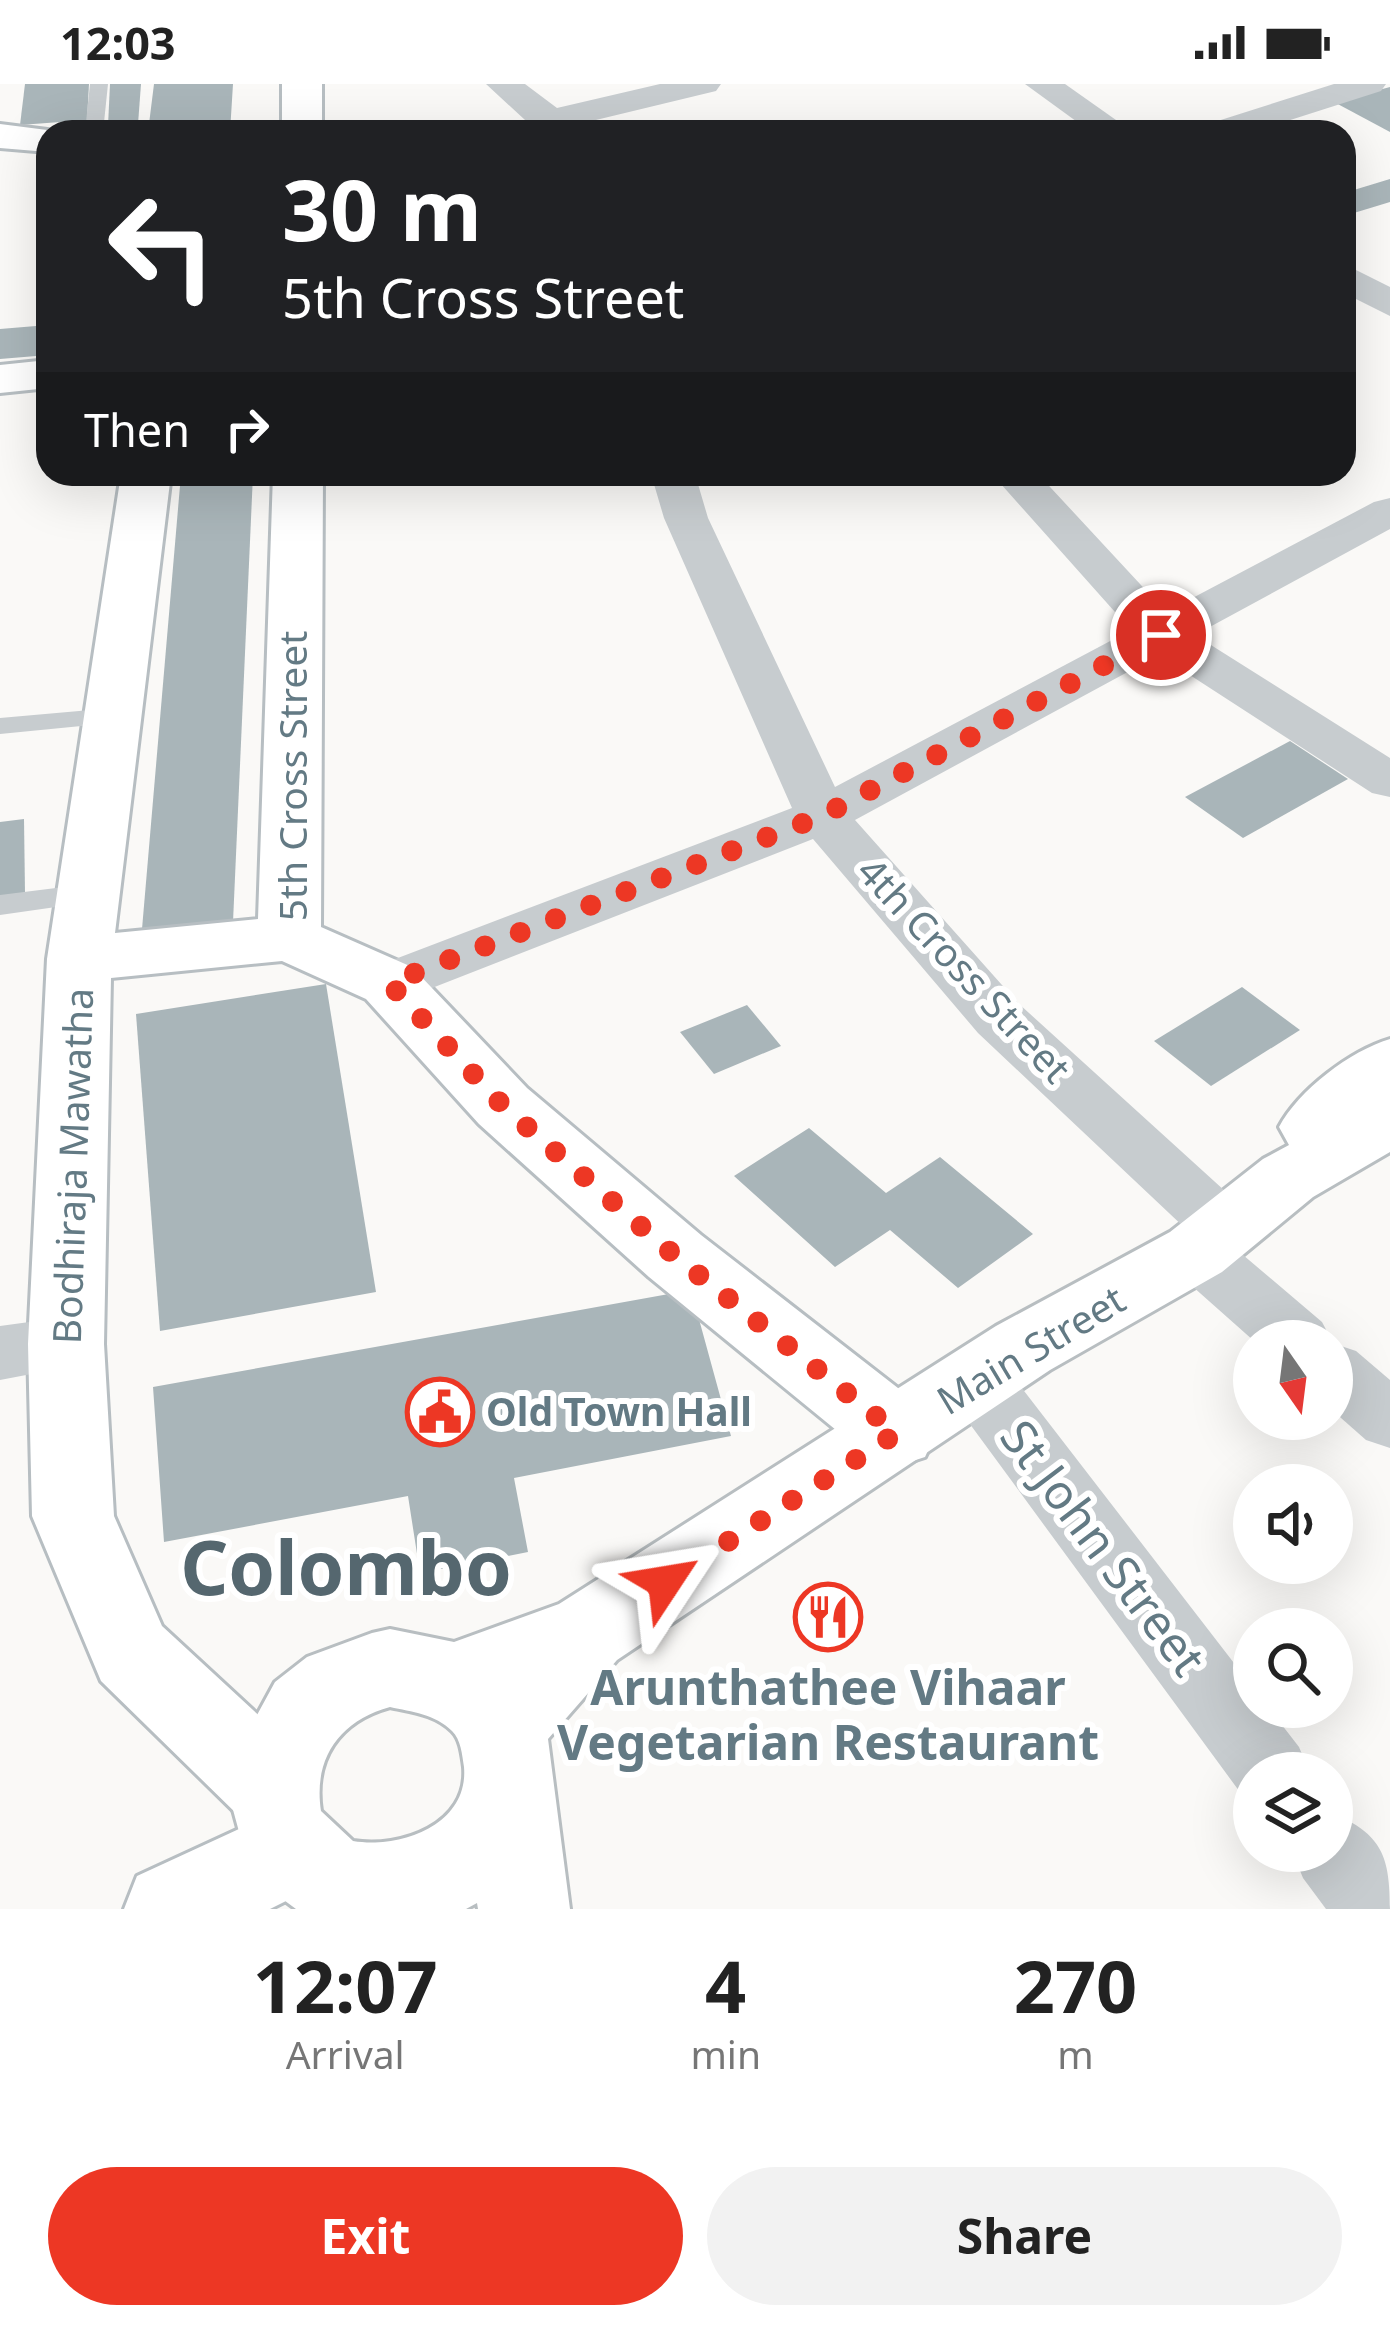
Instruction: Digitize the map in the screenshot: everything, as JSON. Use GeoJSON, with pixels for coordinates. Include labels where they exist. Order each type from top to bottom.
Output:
{"type":"FeatureCollection","features":[{"type":"Feature","properties":{"kind":"main road"},"geometry":{"type":"LineString","coordinates":[[302,84],[302,120]]}},
{"type":"Feature","properties":{"kind":"main road"},"geometry":{"type":"LineString","coordinates":[[0,136],[36,139]]}},
{"type":"Feature","properties":{"kind":"main road"},"geometry":{"type":"LineString","coordinates":[[0,379],[36,375]]}},
{"type":"Feature","properties":{"kind":"main road","name":"Bodhiraja Mawatha"},"geometry":{"type":"LineString","coordinates":[[144,486],[33,1348],[73,1516],[131,1653],[302,1855]]}},
{"type":"Feature","properties":{"kind":"main road","name":"5th Cross Street"},"geometry":{"type":"LineString","coordinates":[[298,486],[289,938],[389,983],[503,1106],[675,1256],[897,1433]]}},
{"type":"Feature","properties":{"kind":"main road"},"geometry":{"type":"LineString","coordinates":[[84,927],[289,938]]}},
{"type":"Feature","properties":{"kind":"main road","name":"Main Street"},"geometry":{"type":"LineString","coordinates":[[1288,1178],[1309,1131],[1390,1064]]}},
{"type":"Feature","properties":{"kind":"main road","name":"Main Street"},"geometry":{"type":"LineString","coordinates":[[489,1733],[587,1633],[1023,1348],[1211,1240],[1288,1178],[1353,1143],[1390,1115]]}},
{"type":"Feature","properties":{"kind":"main road"},"geometry":{"type":"LineString","coordinates":[[302,1855],[279,1753],[297,1722],[322,1695],[354,1677],[390,1668],[425,1669],[489,1733],[524,1909]]}},
{"type":"Feature","properties":{"kind":"main road"},"geometry":{"type":"LineString","coordinates":[[170,1909],[302,1855],[370,1890],[413,1885],[446,1872],[474,1850],[494,1822],[489,1733]]}},
{"type":"Feature","properties":{"kind":"street"},"geometry":{"type":"LineString","coordinates":[[502,84],[547,120]]}},
{"type":"Feature","properties":{"kind":"street"},"geometry":{"type":"LineString","coordinates":[[575,120],[704,84]]}},
{"type":"Feature","properties":{"kind":"street"},"geometry":{"type":"LineString","coordinates":[[1042,84],[1097,120]]}},
{"type":"Feature","properties":{"kind":"street"},"geometry":{"type":"LineString","coordinates":[[1255,120],[1369,84]]}},
{"type":"Feature","properties":{"kind":"street"},"geometry":{"type":"LineString","coordinates":[[1356,283],[1390,304]]}},
{"type":"Feature","properties":{"kind":"street","name":"4th Cross Street"},"geometry":{"type":"LineString","coordinates":[[677,486],[686,518],[822,816],[998,1018],[1211,1240],[1281,1320]]}},
{"type":"Feature","properties":{"kind":"street"},"geometry":{"type":"LineString","coordinates":[[1025,486],[1161,635],[1390,781]]}},
{"type":"Feature","properties":{"kind":"street"},"geometry":{"type":"LineString","coordinates":[[389,983],[822,816],[1390,511]]}},
{"type":"Feature","properties":{"kind":"street","name":"St John Street"},"geometry":{"type":"LineString","coordinates":[[976,1381],[1256,1752]]}},
{"type":"Feature","properties":{"kind":"street"},"geometry":{"type":"LineString","coordinates":[[1353,1388],[1390,1420]]}},
{"type":"Feature","properties":{"kind":"street"},"geometry":{"type":"LineString","coordinates":[[1347,1872],[1375,1909]]}},
{"type":"Feature","properties":{"kind":"lane"},"geometry":{"type":"LineString","coordinates":[[95,120],[99,84]]}},
{"type":"Feature","properties":{"kind":"lane"},"geometry":{"type":"LineString","coordinates":[[0,726],[113,716]]}},
{"type":"Feature","properties":{"kind":"lane"},"geometry":{"type":"LineString","coordinates":[[0,905],[84,927]]}},
{"type":"Feature","properties":{"kind":"building"},"geometry":{"type":"Polygon","coordinates":[[[25,84],[89,84],[87,120],[36,120],[36,124],[20,125],[25,84]]]}},
{"type":"Feature","properties":{"kind":"building"},"geometry":{"type":"Polygon","coordinates":[[[110,84],[141,84],[138,120],[108,120],[110,84]]]}},
{"type":"Feature","properties":{"kind":"building"},"geometry":{"type":"Polygon","coordinates":[[[154,84],[233,84],[231,120],[150,120],[154,84]]]}},
{"type":"Feature","properties":{"kind":"building"},"geometry":{"type":"Polygon","coordinates":[[[1390,87],[1390,132],[1334,102],[1390,87]]]}},
{"type":"Feature","properties":{"kind":"building"},"geometry":{"type":"Polygon","coordinates":[[[1390,179],[1390,202],[1356,212],[1356,189],[1390,179]]]}},
{"type":"Feature","properties":{"kind":"building"},"geometry":{"type":"Polygon","coordinates":[[[36,326],[36,356],[0,359],[0,329],[36,326]]]}},
{"type":"Feature","properties":{"kind":"building"},"geometry":{"type":"Polygon","coordinates":[[[180,486],[252,486],[233,922],[142,929],[180,486]]]}},
{"type":"Feature","properties":{"kind":"building"},"geometry":{"type":"Polygon","coordinates":[[[1290,741],[1348,779],[1243,838],[1185,797],[1290,741]]]}},
{"type":"Feature","properties":{"kind":"building"},"geometry":{"type":"Polygon","coordinates":[[[24,819],[25,893],[0,897],[0,822],[24,819]]]}},
{"type":"Feature","properties":{"kind":"building"},"geometry":{"type":"Polygon","coordinates":[[[326,984],[376,1292],[160,1331],[136,1014],[326,984]]]}},
{"type":"Feature","properties":{"kind":"building"},"geometry":{"type":"Polygon","coordinates":[[[1242,987],[1300,1030],[1211,1086],[1154,1041],[1242,987]]]}},
{"type":"Feature","properties":{"kind":"building"},"geometry":{"type":"Polygon","coordinates":[[[747,1005],[781,1046],[714,1074],[680,1032],[747,1005]]]}},
{"type":"Feature","properties":{"kind":"building"},"geometry":{"type":"Polygon","coordinates":[[[809,1128],[886,1193],[940,1157],[1033,1234],[958,1288],[890,1230],[835,1267],[734,1176],[809,1128]]]}},
{"type":"Feature","properties":{"kind":"building","name":"Old Town Hall"},"geometry":{"type":"Polygon","coordinates":[[[691,1290],[731,1436],[514,1478],[528,1552],[420,1573],[408,1496],[164,1542],[153,1387],[691,1290]]]}},
{"type":"Feature","properties":{"kind":"place","name":"Old Town Hall"},"geometry":{"type":"Point","coordinates":[440,1412]}},
{"type":"Feature","properties":{"kind":"place","name":"Arunthathee Vihaar Vegetarian Restaurant"},"geometry":{"type":"Point","coordinates":[828,1617]}},
{"type":"Feature","properties":{"kind":"district","name":"Colombo"},"geometry":{"type":"Point","coordinates":[346,1569]}},
{"type":"Feature","properties":{"kind":"route"},"geometry":{"type":"LineString","coordinates":[[665,1582],[897,1433],[675,1256],[503,1106],[389,983],[822,816],[1161,635]]}}]}
